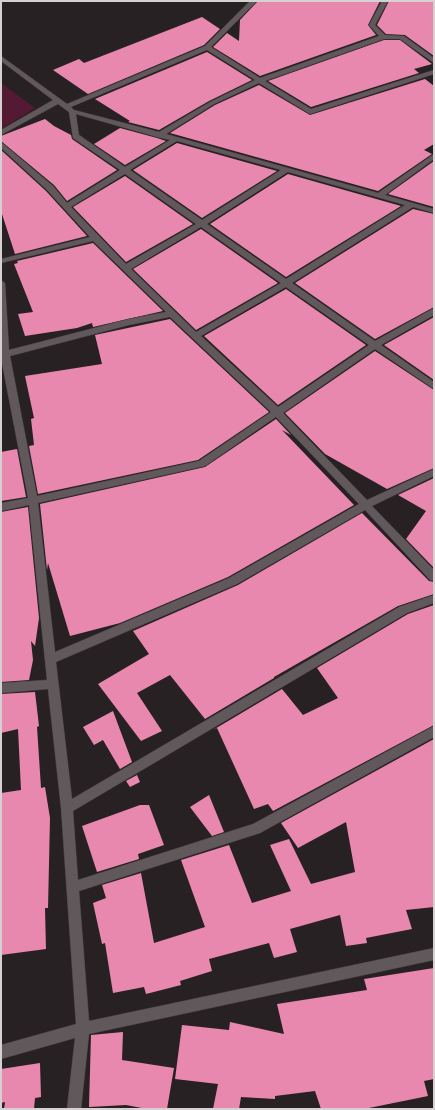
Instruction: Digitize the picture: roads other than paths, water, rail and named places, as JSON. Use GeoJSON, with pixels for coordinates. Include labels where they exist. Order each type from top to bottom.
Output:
{"type":"FeatureCollection","features":[{"type":"Feature","properties":{"kind":"street"},"geometry":{"type":"LineString","coordinates":[[69,109],[206,47],[254,1]]}},
{"type":"Feature","properties":{"kind":"street"},"geometry":{"type":"LineString","coordinates":[[383,37],[372,25],[385,1]]}},
{"type":"Feature","properties":{"kind":"street"},"geometry":{"type":"LineString","coordinates":[[160,135],[212,103],[260,80],[383,37],[402,37],[434,61]]}},
{"type":"Feature","properties":{"kind":"street"},"geometry":{"type":"LineString","coordinates":[[206,47],[310,112],[434,72]]}},
{"type":"Feature","properties":{"kind":"street"},"geometry":{"type":"LineString","coordinates":[[1,58],[69,109],[434,211]]}},
{"type":"Feature","properties":{"kind":"street"},"geometry":{"type":"LineString","coordinates":[[1,133],[57,100]]}},
{"type":"Feature","properties":{"kind":"street"},"geometry":{"type":"LineString","coordinates":[[69,109],[76,136],[434,386]]}},
{"type":"Feature","properties":{"kind":"street"},"geometry":{"type":"LineString","coordinates":[[66,207],[176,139]]}},
{"type":"Feature","properties":{"kind":"street"},"geometry":{"type":"LineString","coordinates":[[1,144],[50,188],[95,238],[172,314],[197,335],[276,411],[434,577]]}},
{"type":"Feature","properties":{"kind":"street"},"geometry":{"type":"LineString","coordinates":[[378,196],[434,156]]}},
{"type":"Feature","properties":{"kind":"street"},"geometry":{"type":"LineString","coordinates":[[126,268],[201,224],[287,169]]}},
{"type":"Feature","properties":{"kind":"street"},"geometry":{"type":"LineString","coordinates":[[197,335],[286,283],[411,205]]}},
{"type":"Feature","properties":{"kind":"street"},"geometry":{"type":"LineString","coordinates":[[1,261],[95,238]]}},
{"type":"Feature","properties":{"kind":"street"},"geometry":{"type":"LineString","coordinates":[[1,283],[3,355],[33,500],[68,808],[83,1029],[74,1109]]}},
{"type":"Feature","properties":{"kind":"street"},"geometry":{"type":"LineString","coordinates":[[1,507],[202,464],[276,411],[374,345],[434,311]]}},
{"type":"Feature","properties":{"kind":"street"},"geometry":{"type":"LineString","coordinates":[[3,355],[129,322],[172,314]]}},
{"type":"Feature","properties":{"kind":"street"},"geometry":{"type":"LineString","coordinates":[[51,659],[233,581],[366,505],[434,472]]}},
{"type":"Feature","properties":{"kind":"street"},"geometry":{"type":"LineString","coordinates":[[68,808],[403,610],[434,599]]}},
{"type":"Feature","properties":{"kind":"street"},"geometry":{"type":"LineString","coordinates":[[1,688],[54,684]]}},
{"type":"Feature","properties":{"kind":"street"},"geometry":{"type":"LineString","coordinates":[[74,887],[256,829],[434,731]]}},
{"type":"Feature","properties":{"kind":"street"},"geometry":{"type":"LineString","coordinates":[[1,1052],[83,1029],[434,954]]}}]}
